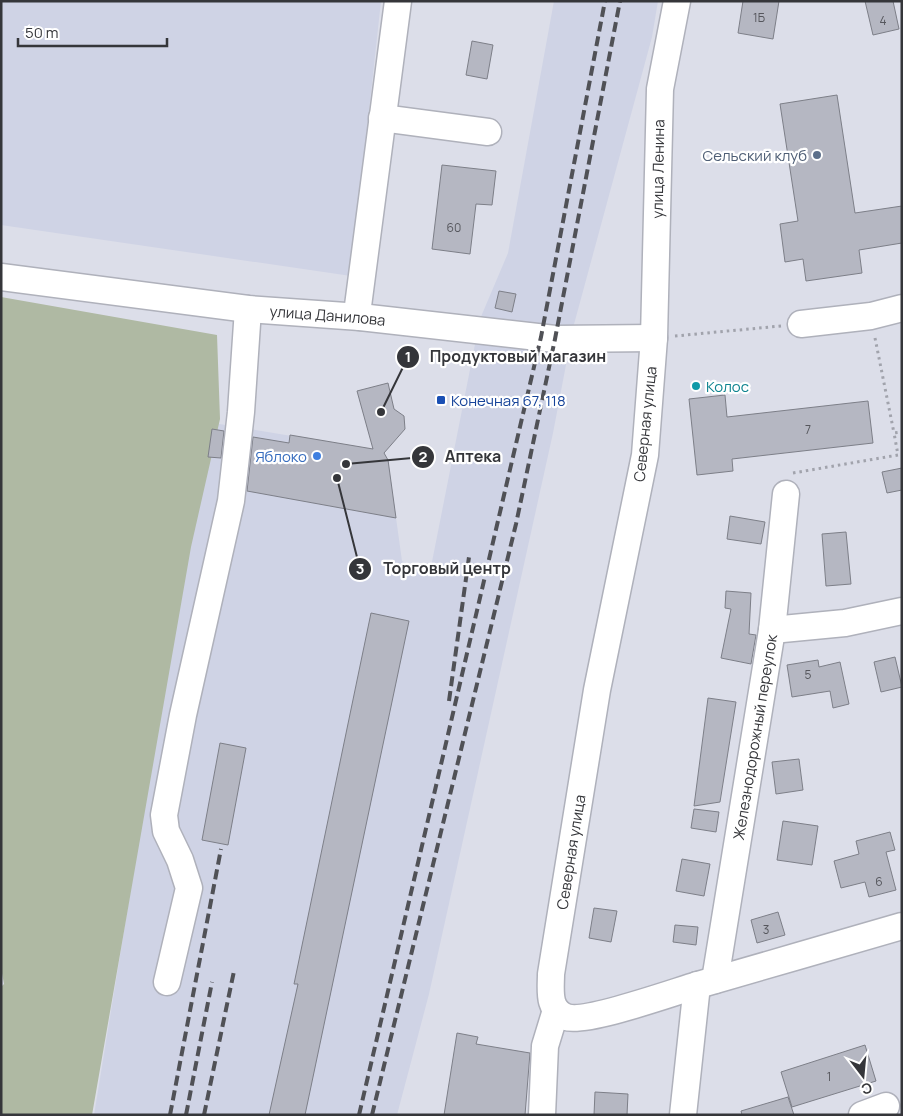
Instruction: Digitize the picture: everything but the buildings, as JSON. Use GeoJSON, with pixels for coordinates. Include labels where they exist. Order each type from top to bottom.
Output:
{"type":"FeatureCollection","features":[{"type":"Feature","properties":{"kind":"street"},"geometry":{"type":"LineString","coordinates":[[360,317],[358,306],[398,1]]}},
{"type":"Feature","properties":{"kind":"street","name":"улица Ленина"},"geometry":{"type":"LineString","coordinates":[[654,338],[660,89],[677,1]]}},
{"type":"Feature","properties":{"kind":"street"},"geometry":{"type":"LineString","coordinates":[[382,118],[488,132]]}},
{"type":"Feature","properties":{"kind":"street","name":"улица Данилова"},"geometry":{"type":"LineString","coordinates":[[1,277],[248,309],[360,317],[555,339],[654,338]]}},
{"type":"Feature","properties":{"kind":"street"},"geometry":{"type":"LineString","coordinates":[[801,324],[871,316],[902,308]]}},
{"type":"Feature","properties":{"kind":"street"},"geometry":{"type":"LineString","coordinates":[[167,982],[188,888],[180,860],[166,831],[164,815],[183,715],[231,501],[241,412],[248,309]]}},
{"type":"Feature","properties":{"kind":"street","name":"Северная улица"},"geometry":{"type":"LineString","coordinates":[[556,1010],[550,999],[551,974],[597,690],[645,455],[654,338]]}},
{"type":"Feature","properties":{"kind":"street","name":"Железнодорожный переулок"},"geometry":{"type":"LineString","coordinates":[[683,1115],[772,630],[786,494]]}},
{"type":"Feature","properties":{"kind":"street"},"geometry":{"type":"LineString","coordinates":[[772,630],[846,623],[902,611]]}},
{"type":"Feature","properties":{"kind":"street"},"geometry":{"type":"LineString","coordinates":[[542,1115],[546,1046],[556,1010],[566,1017],[579,1018],[629,1006],[902,926]]}},
{"type":"Feature","properties":{"kind":"street"},"geometry":{"type":"LineString","coordinates":[[862,1115],[886,1106]]}},
{"type":"Feature","properties":{"kind":"path"},"geometry":{"type":"LineString","coordinates":[[786,494],[793,472],[898,455],[871,316]]}},
{"type":"Feature","properties":{"kind":"path"},"geometry":{"type":"LineString","coordinates":[[654,338],[801,324]]}},
{"type":"Feature","properties":{"kind":"path"},"geometry":{"type":"LineString","coordinates":[[894,434],[902,432]]}},
{"type":"Feature","properties":{"kind":"shaded area"},"geometry":{"type":"Polygon","coordinates":[[[1,1],[381,1],[351,276],[1,225],[1,1]]]}},
{"type":"Feature","properties":{"kind":"shaded area"},"geometry":{"type":"Polygon","coordinates":[[[554,1],[658,1],[652,37],[573,328],[553,433],[429,994],[397,1115],[94,1115],[207,422],[382,451],[388,460],[402,561],[429,577],[480,319],[508,253],[554,1]]]}},
{"type":"Feature","properties":{"kind":"green space"},"geometry":{"type":"Polygon","coordinates":[[[1,297],[217,335],[220,419],[191,547],[92,1115],[1,1115],[1,987],[4,984],[1,968],[1,297]]]}},
{"type":"Feature","properties":{"kind":"railway"},"geometry":{"type":"LineString","coordinates":[[359,1115],[541,337],[605,1]]}},
{"type":"Feature","properties":{"kind":"railway"},"geometry":{"type":"LineString","coordinates":[[372,1115],[516,524],[555,339],[620,1]]}},
{"type":"Feature","properties":{"kind":"railway"},"geometry":{"type":"LineString","coordinates":[[449,701],[469,557]]}},
{"type":"Feature","properties":{"kind":"railway"},"geometry":{"type":"LineString","coordinates":[[170,1115],[221,849]]}},
{"type":"Feature","properties":{"kind":"railway"},"geometry":{"type":"LineString","coordinates":[[204,1115],[234,971]]}},
{"type":"Feature","properties":{"kind":"railway"},"geometry":{"type":"LineString","coordinates":[[186,1115],[212,982]]}},
{"type":"Feature","properties":{"kind":"place","name":"Сельский клуб"},"geometry":{"type":"Point","coordinates":[817,155]}},
{"type":"Feature","properties":{"kind":"place","name":"Колос"},"geometry":{"type":"Point","coordinates":[696,386]}},
{"type":"Feature","properties":{"kind":"place","name":"Конечная 67, 118"},"geometry":{"type":"Point","coordinates":[441,400]}},
{"type":"Feature","properties":{"kind":"place","name":"Продуктовый магазин"},"geometry":{"type":"Point","coordinates":[381,412]}},
{"type":"Feature","properties":{"kind":"place","name":"Яблоко"},"geometry":{"type":"Point","coordinates":[317,456]}},
{"type":"Feature","properties":{"kind":"place","name":"Аптека"},"geometry":{"type":"Point","coordinates":[346,464]}},
{"type":"Feature","properties":{"kind":"place","name":"Торговый центр"},"geometry":{"type":"Point","coordinates":[337,478]}}]}
